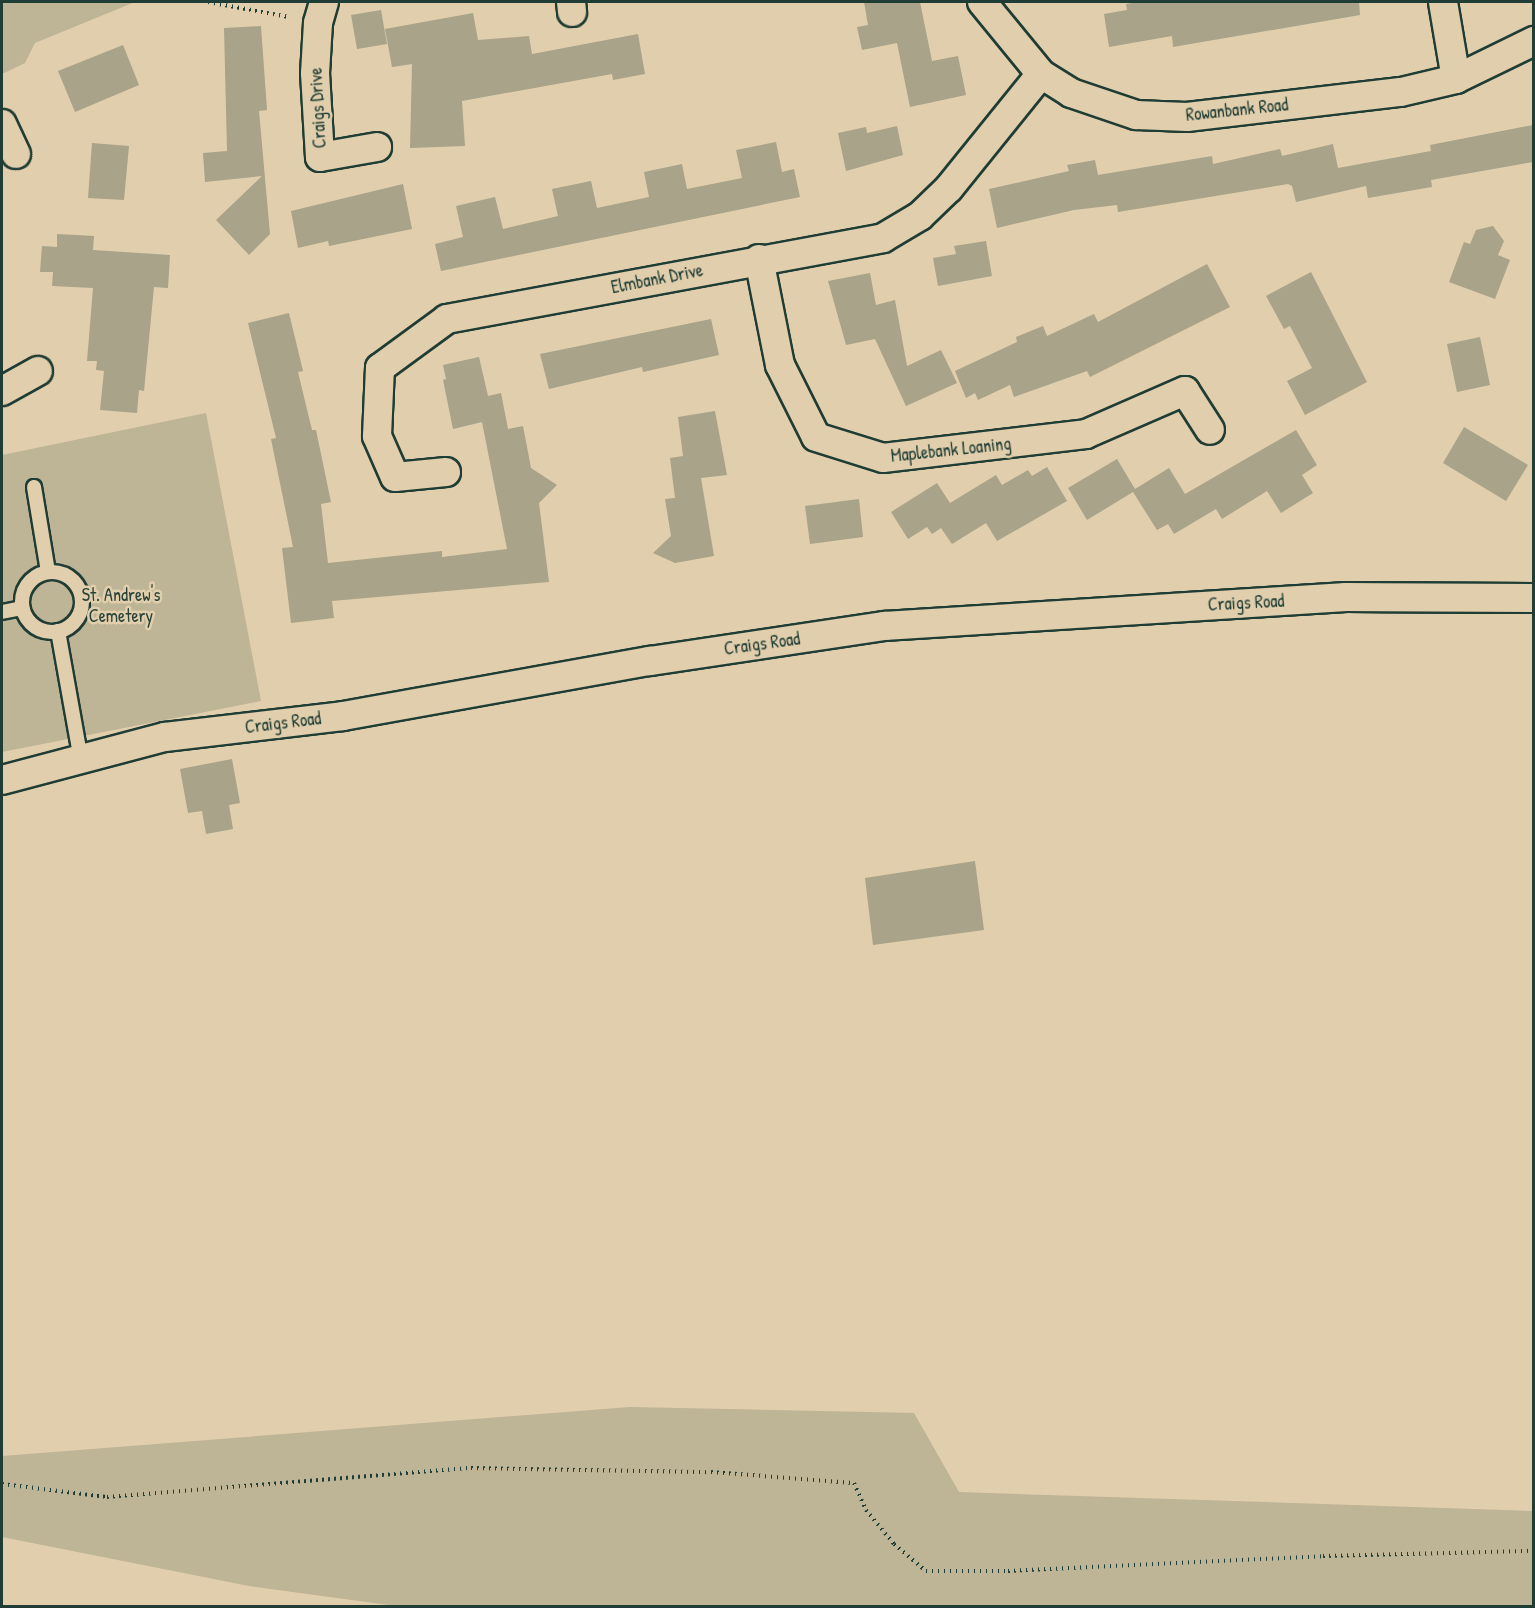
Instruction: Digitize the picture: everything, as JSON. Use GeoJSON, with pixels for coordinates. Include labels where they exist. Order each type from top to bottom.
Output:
{"type":"FeatureCollection","features":[{"type":"Feature","properties":{"kind":"street","name":"Rowanbank Road"},"geometry":{"type":"LineString","coordinates":[[982,2],[1041,74],[1096,104],[1136,115],[1187,117],[1401,92],[1456,79],[1533,41]]}},
{"type":"Feature","properties":{"kind":"street"},"geometry":{"type":"LineString","coordinates":[[1443,2],[1456,79]]}},
{"type":"Feature","properties":{"kind":"street","name":"Craigs Drive"},"geometry":{"type":"LineString","coordinates":[[321,12],[315,73],[320,158],[377,147]]}},
{"type":"Feature","properties":{"kind":"street","name":"Elmbank Drive"},"geometry":{"type":"LineString","coordinates":[[446,472],[395,477],[377,436],[380,368],[447,319],[759,259],[883,238],[920,216],[949,188],[1041,74]]}},
{"type":"Feature","properties":{"kind":"street"},"geometry":{"type":"LineString","coordinates":[[2,124],[16,154]]}},
{"type":"Feature","properties":{"kind":"street","name":"Maplebank Loaning"},"geometry":{"type":"LineString","coordinates":[[759,259],[780,365],[816,437],[883,458],[1086,435],[1185,391],[1210,430]]}},
{"type":"Feature","properties":{"kind":"street"},"geometry":{"type":"LineString","coordinates":[[2,391],[38,371]]}},
{"type":"Feature","properties":{"kind":"street","name":"Craigs Road"},"geometry":{"type":"LineString","coordinates":[[2,780],[165,738],[343,716],[650,661],[884,626],[1346,597],[1533,598]]}},
{"type":"Feature","properties":{"kind":"lane"},"geometry":{"type":"LineString","coordinates":[[34,487],[48,572]]}},
{"type":"Feature","properties":{"kind":"lane"},"geometry":{"type":"LineString","coordinates":[[48,572],[68,576],[80,592],[82,601],[76,621],[58,631],[40,629],[32,624],[22,608],[25,588],[39,575],[48,572]]}},
{"type":"Feature","properties":{"kind":"lane"},"geometry":{"type":"LineString","coordinates":[[2,612],[22,608]]}},
{"type":"Feature","properties":{"kind":"lane"},"geometry":{"type":"LineString","coordinates":[[58,631],[81,760]]}},
{"type":"Feature","properties":{"kind":"path"},"geometry":{"type":"LineString","coordinates":[[208,2],[321,12]]}},
{"type":"Feature","properties":{"kind":"path"},"geometry":{"type":"LineString","coordinates":[[2,1484],[107,1497],[471,1468],[711,1472],[854,1483],[866,1510],[894,1544],[926,1571],[1008,1572],[1323,1556],[1533,1551]]}},
{"type":"Feature","properties":{"kind":"green space"},"geometry":{"type":"Polygon","coordinates":[[[2,2],[135,2],[35,43],[25,63],[2,74],[2,2]]]}},
{"type":"Feature","properties":{"kind":"green space","name":"St. Andrew's Cemetery"},"geometry":{"type":"Polygon","coordinates":[[[206,413],[261,701],[2,752],[2,455],[206,413]]]}},
{"type":"Feature","properties":{"kind":"green space"},"geometry":{"type":"Polygon","coordinates":[[[630,1407],[914,1413],[959,1492],[1533,1511],[1533,1606],[396,1606],[249,1586],[2,1537],[2,1456],[630,1407]]]}},
{"type":"Feature","properties":{"kind":"building"},"geometry":{"type":"Polygon","coordinates":[[[864,2],[920,2],[932,61],[958,56],[966,95],[910,107],[897,43],[862,50],[857,27],[868,25],[864,2]]]}},
{"type":"Feature","properties":{"kind":"building"},"geometry":{"type":"Polygon","coordinates":[[[1138,2],[1359,2],[1360,15],[1173,47],[1172,36],[1109,47],[1104,14],[1127,10],[1126,4],[1138,2]]]}},
{"type":"Feature","properties":{"kind":"building"},"geometry":{"type":"Polygon","coordinates":[[[381,10],[387,44],[357,49],[351,15],[381,10]]]}},
{"type":"Feature","properties":{"kind":"building"},"geometry":{"type":"Polygon","coordinates":[[[473,13],[478,40],[529,36],[532,54],[638,34],[645,74],[613,80],[612,74],[462,101],[465,146],[410,148],[412,64],[392,67],[385,29],[473,13]]]}},
{"type":"Feature","properties":{"kind":"building"},"geometry":{"type":"Polygon","coordinates":[[[261,26],[267,110],[259,111],[270,234],[249,255],[216,220],[262,176],[205,182],[203,153],[227,151],[224,28],[261,26]]]}},
{"type":"Feature","properties":{"kind":"building"},"geometry":{"type":"Polygon","coordinates":[[[123,45],[139,85],[75,112],[58,71],[123,45]]]}},
{"type":"Feature","properties":{"kind":"building"},"geometry":{"type":"Polygon","coordinates":[[[1533,125],[1533,162],[1431,180],[1432,187],[1368,198],[1366,186],[1296,202],[1292,186],[1288,184],[1118,212],[1117,205],[1074,210],[997,228],[989,189],[1069,171],[1067,165],[1095,160],[1098,175],[1212,156],[1213,164],[1280,149],[1282,156],[1333,144],[1338,168],[1431,151],[1430,145],[1533,125]]]}},
{"type":"Feature","properties":{"kind":"building"},"geometry":{"type":"Polygon","coordinates":[[[897,126],[903,155],[846,171],[838,133],[866,127],[867,133],[897,126]]]}},
{"type":"Feature","properties":{"kind":"building"},"geometry":{"type":"Polygon","coordinates":[[[776,142],[782,172],[794,169],[800,197],[441,271],[435,244],[463,237],[456,206],[495,197],[503,229],[558,216],[552,189],[591,181],[597,208],[649,197],[644,172],[682,164],[687,189],[742,178],[736,150],[776,142]]]}},
{"type":"Feature","properties":{"kind":"building"},"geometry":{"type":"Polygon","coordinates":[[[92,143],[129,146],[124,200],[88,198],[92,143]]]}},
{"type":"Feature","properties":{"kind":"building"},"geometry":{"type":"Polygon","coordinates":[[[403,184],[412,229],[329,246],[328,241],[298,248],[291,211],[403,184]]]}},
{"type":"Feature","properties":{"kind":"building"},"geometry":{"type":"Polygon","coordinates":[[[1493,226],[1504,241],[1498,255],[1510,260],[1495,299],[1449,282],[1464,242],[1470,244],[1476,230],[1493,226]]]}},
{"type":"Feature","properties":{"kind":"building"},"geometry":{"type":"Polygon","coordinates":[[[57,234],[94,236],[93,250],[170,255],[168,288],[154,287],[144,391],[139,390],[137,413],[100,410],[104,371],[96,370],[97,361],[87,361],[93,288],[52,286],[53,272],[40,272],[42,246],[57,247],[57,234]]]}},
{"type":"Feature","properties":{"kind":"building"},"geometry":{"type":"Polygon","coordinates":[[[986,241],[992,276],[938,286],[933,258],[956,254],[954,246],[986,241]]]}},
{"type":"Feature","properties":{"kind":"building"},"geometry":{"type":"Polygon","coordinates":[[[1207,264],[1230,307],[1090,377],[1087,371],[1014,397],[1010,385],[978,400],[975,393],[966,398],[955,371],[1017,342],[1016,337],[1043,326],[1047,336],[1094,314],[1098,322],[1207,264]]]}},
{"type":"Feature","properties":{"kind":"building"},"geometry":{"type":"Polygon","coordinates":[[[1311,272],[1367,382],[1305,415],[1287,381],[1312,368],[1290,326],[1284,329],[1266,296],[1311,272]]]}},
{"type":"Feature","properties":{"kind":"building"},"geometry":{"type":"Polygon","coordinates":[[[870,273],[876,305],[895,300],[907,366],[941,350],[957,383],[906,406],[875,339],[846,345],[828,281],[870,273]]]}},
{"type":"Feature","properties":{"kind":"building"},"geometry":{"type":"Polygon","coordinates":[[[289,313],[303,371],[298,372],[312,430],[316,430],[331,502],[321,504],[328,563],[442,551],[442,557],[507,549],[482,422],[453,429],[443,380],[446,379],[443,365],[479,357],[488,396],[501,393],[508,429],[523,426],[531,468],[557,485],[539,503],[549,582],[332,601],[334,618],[291,623],[282,548],[293,547],[271,439],[276,438],[248,323],[289,313]]]}},
{"type":"Feature","properties":{"kind":"building"},"geometry":{"type":"Polygon","coordinates":[[[711,319],[719,355],[643,372],[642,367],[549,389],[540,354],[711,319]]]}},
{"type":"Feature","properties":{"kind":"building"},"geometry":{"type":"Polygon","coordinates":[[[1480,337],[1490,385],[1457,392],[1447,344],[1480,337]]]}},
{"type":"Feature","properties":{"kind":"building"},"geometry":{"type":"Polygon","coordinates":[[[715,411],[727,475],[701,478],[714,556],[675,563],[653,553],[671,536],[665,499],[675,498],[670,458],[683,456],[678,417],[715,411]]]}},
{"type":"Feature","properties":{"kind":"building"},"geometry":{"type":"Polygon","coordinates":[[[1464,427],[1528,465],[1506,501],[1443,463],[1464,427]]]}},
{"type":"Feature","properties":{"kind":"building"},"geometry":{"type":"Polygon","coordinates":[[[1296,430],[1317,465],[1302,475],[1313,493],[1281,513],[1267,491],[1222,519],[1216,509],[1174,534],[1168,524],[1157,530],[1133,492],[1087,520],[1068,488],[1117,459],[1135,489],[1169,468],[1185,494],[1296,430]]]}},
{"type":"Feature","properties":{"kind":"building"},"geometry":{"type":"Polygon","coordinates":[[[1047,467],[1067,501],[997,541],[986,523],[952,544],[941,528],[932,534],[927,527],[908,539],[891,512],[937,483],[950,503],[996,475],[1002,485],[1028,470],[1032,476],[1047,467]]]}},
{"type":"Feature","properties":{"kind":"building"},"geometry":{"type":"Polygon","coordinates":[[[859,499],[863,537],[810,544],[805,506],[859,499]]]}},
{"type":"Feature","properties":{"kind":"building"},"geometry":{"type":"Polygon","coordinates":[[[232,759],[240,803],[229,805],[233,829],[206,834],[202,811],[188,813],[180,769],[232,759]]]}},
{"type":"Feature","properties":{"kind":"building"},"geometry":{"type":"Polygon","coordinates":[[[975,861],[984,930],[873,945],[865,878],[975,861]]]}}]}
